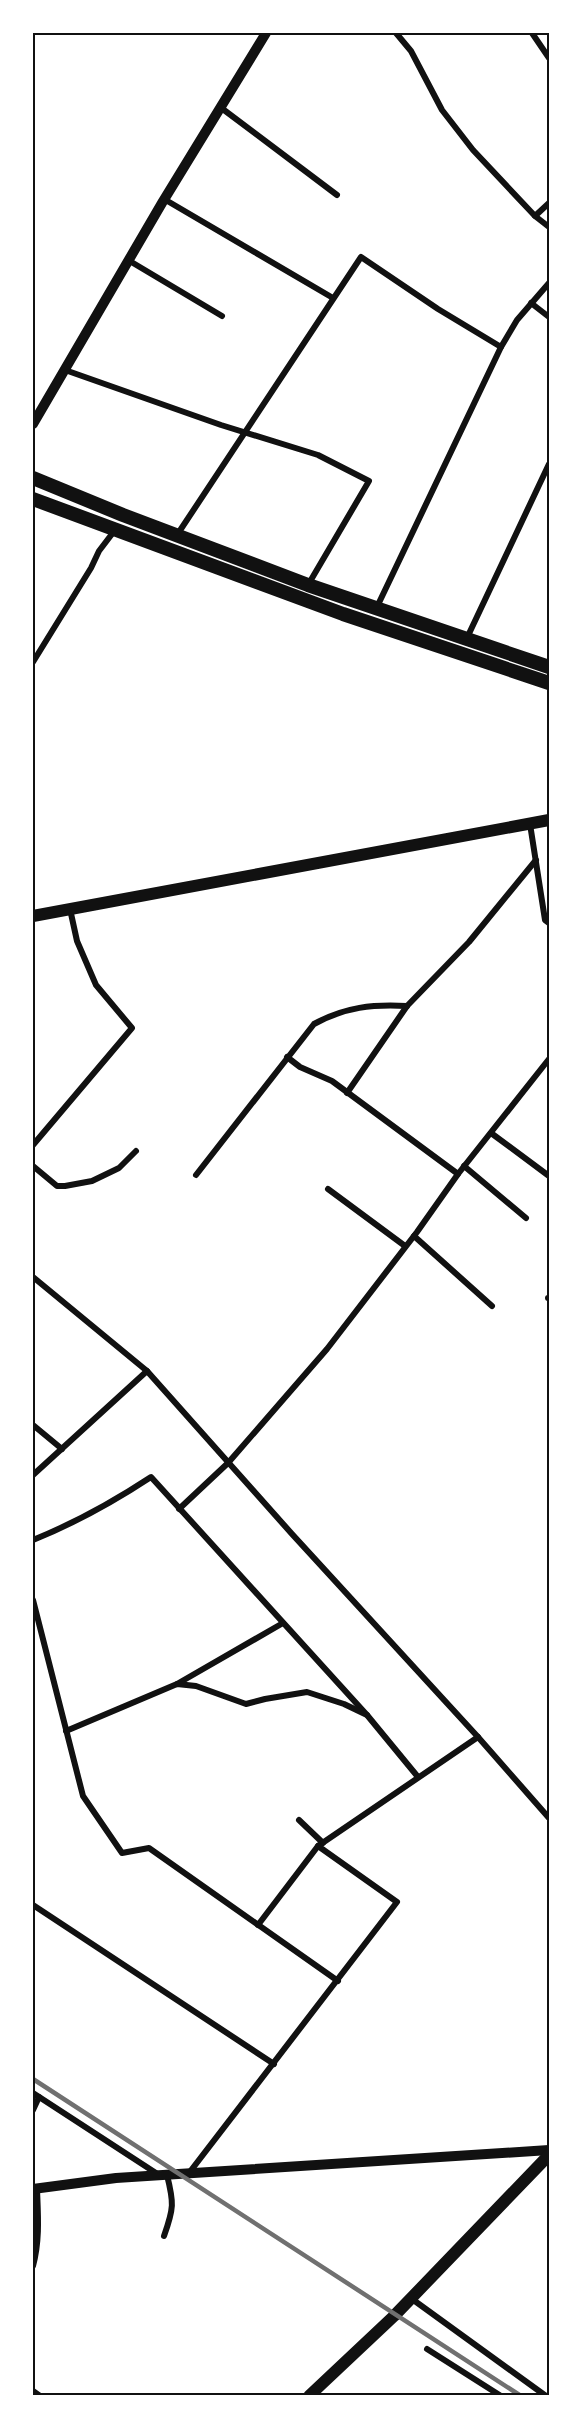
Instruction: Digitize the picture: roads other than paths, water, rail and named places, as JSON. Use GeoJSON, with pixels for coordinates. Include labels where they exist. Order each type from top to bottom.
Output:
{"type":"FeatureCollection","features":[{"type":"Feature","properties":{"kind":"main road"},"geometry":{"type":"LineString","coordinates":[[33,478],[308,585],[548,666]]}},
{"type":"Feature","properties":{"kind":"main road"},"geometry":{"type":"LineString","coordinates":[[33,499],[343,614],[549,683]]}},
{"type":"Feature","properties":{"kind":"main road"},"geometry":{"type":"LineString","coordinates":[[33,916],[549,820]]}},
{"type":"Feature","properties":{"kind":"main road"},"geometry":{"type":"LineString","coordinates":[[309,2396],[411,2298],[549,2155]]}},
{"type":"Feature","properties":{"kind":"street"},"geometry":{"type":"LineString","coordinates":[[33,424],[164,199],[266,33]]}},
{"type":"Feature","properties":{"kind":"street"},"geometry":{"type":"LineString","coordinates":[[396,33],[411,51],[442,110],[473,150],[535,216],[549,227]]}},
{"type":"Feature","properties":{"kind":"street"},"geometry":{"type":"LineString","coordinates":[[532,33],[549,58]]}},
{"type":"Feature","properties":{"kind":"street"},"geometry":{"type":"LineString","coordinates":[[220,107],[337,195]]}},
{"type":"Feature","properties":{"kind":"street"},"geometry":{"type":"LineString","coordinates":[[164,199],[333,298]]}},
{"type":"Feature","properties":{"kind":"street"},"geometry":{"type":"LineString","coordinates":[[535,216],[549,203]]}},
{"type":"Feature","properties":{"kind":"street"},"geometry":{"type":"LineString","coordinates":[[177,535],[361,257],[438,309],[501,347]]}},
{"type":"Feature","properties":{"kind":"street"},"geometry":{"type":"LineString","coordinates":[[128,261],[222,316]]}},
{"type":"Feature","properties":{"kind":"street"},"geometry":{"type":"LineString","coordinates":[[376,609],[501,347],[517,320],[549,283]]}},
{"type":"Feature","properties":{"kind":"street"},"geometry":{"type":"LineString","coordinates":[[531,303],[549,317]]}},
{"type":"Feature","properties":{"kind":"street"},"geometry":{"type":"LineString","coordinates":[[65,370],[318,455],[369,482],[308,585]]}},
{"type":"Feature","properties":{"kind":"street"},"geometry":{"type":"LineString","coordinates":[[466,640],[549,465]]}},
{"type":"Feature","properties":{"kind":"street"},"geometry":{"type":"LineString","coordinates":[[33,662],[91,568],[99,551],[115,529]]}},
{"type":"Feature","properties":{"kind":"street"},"geometry":{"type":"LineString","coordinates":[[530,823],[547,915],[546,920],[549,923]]}},
{"type":"Feature","properties":{"kind":"street"},"geometry":{"type":"LineString","coordinates":[[347,1093],[407,1006],[469,942],[536,860]]}},
{"type":"Feature","properties":{"kind":"street"},"geometry":{"type":"LineString","coordinates":[[33,1144],[132,1028],[96,985],[77,941],[70,909]]}},
{"type":"Feature","properties":{"kind":"street"},"geometry":{"type":"LineString","coordinates":[[196,1175],[314,1024],[331,1014],[377,1004],[407,1006]]}},
{"type":"Feature","properties":{"kind":"street"},"geometry":{"type":"LineString","coordinates":[[286,1057],[300,1067],[332,1081],[458,1174]]}},
{"type":"Feature","properties":{"kind":"street"},"geometry":{"type":"LineString","coordinates":[[179,1509],[228,1463],[327,1349],[414,1236],[464,1166],[549,1059]]}},
{"type":"Feature","properties":{"kind":"street"},"geometry":{"type":"LineString","coordinates":[[491,1132],[549,1176]]}},
{"type":"Feature","properties":{"kind":"street"},"geometry":{"type":"LineString","coordinates":[[33,1166],[57,1186],[65,1186],[92,1180],[119,1168],[136,1151]]}},
{"type":"Feature","properties":{"kind":"street"},"geometry":{"type":"LineString","coordinates":[[464,1166],[526,1218]]}},
{"type":"Feature","properties":{"kind":"street"},"geometry":{"type":"LineString","coordinates":[[328,1189],[405,1246]]}},
{"type":"Feature","properties":{"kind":"street"},"geometry":{"type":"LineString","coordinates":[[414,1236],[492,1306]]}},
{"type":"Feature","properties":{"kind":"street"},"geometry":{"type":"LineString","coordinates":[[33,1277],[147,1371],[549,1818]]}},
{"type":"Feature","properties":{"kind":"street"},"geometry":{"type":"LineString","coordinates":[[33,1475],[147,1371]]}},
{"type":"Feature","properties":{"kind":"street"},"geometry":{"type":"LineString","coordinates":[[33,1425],[62,1449]]}},
{"type":"Feature","properties":{"kind":"street"},"geometry":{"type":"LineString","coordinates":[[33,1540],[77,1522],[151,1478],[367,1715],[418,1777]]}},
{"type":"Feature","properties":{"kind":"street"},"geometry":{"type":"LineString","coordinates":[[33,1600],[83,1797],[122,1853],[149,1848],[338,1981]]}},
{"type":"Feature","properties":{"kind":"street"},"geometry":{"type":"LineString","coordinates":[[66,1731],[177,1684],[283,1623]]}},
{"type":"Feature","properties":{"kind":"street"},"geometry":{"type":"LineString","coordinates":[[177,1684],[196,1686],[246,1704],[307,1692],[344,1704],[367,1715]]}},
{"type":"Feature","properties":{"kind":"street"},"geometry":{"type":"LineString","coordinates":[[258,1925],[321,1845],[478,1737]]}},
{"type":"Feature","properties":{"kind":"street"},"geometry":{"type":"LineString","coordinates":[[189,2174],[397,1902],[321,1845],[299,1820]]}},
{"type":"Feature","properties":{"kind":"street"},"geometry":{"type":"LineString","coordinates":[[33,1905],[274,2064]]}},
{"type":"Feature","properties":{"kind":"street"},"geometry":{"type":"LineString","coordinates":[[33,2110],[36,2095],[163,2175],[174,2201],[164,2236]]}},
{"type":"Feature","properties":{"kind":"street"},"geometry":{"type":"LineString","coordinates":[[33,2266],[39,2218],[35,2189],[116,2178],[549,2150]]}},
{"type":"Feature","properties":{"kind":"street"},"geometry":{"type":"LineString","coordinates":[[411,2298],[546,2396]]}},
{"type":"Feature","properties":{"kind":"street"},"geometry":{"type":"LineString","coordinates":[[427,2349],[501,2396]]}},
{"type":"Feature","properties":{"kind":"street"},"geometry":{"type":"LineString","coordinates":[[33,2391],[40,2396]]}},
{"type":"Feature","properties":{"kind":"railway"},"geometry":{"type":"LineString","coordinates":[[33,2079],[521,2396]]}}]}
